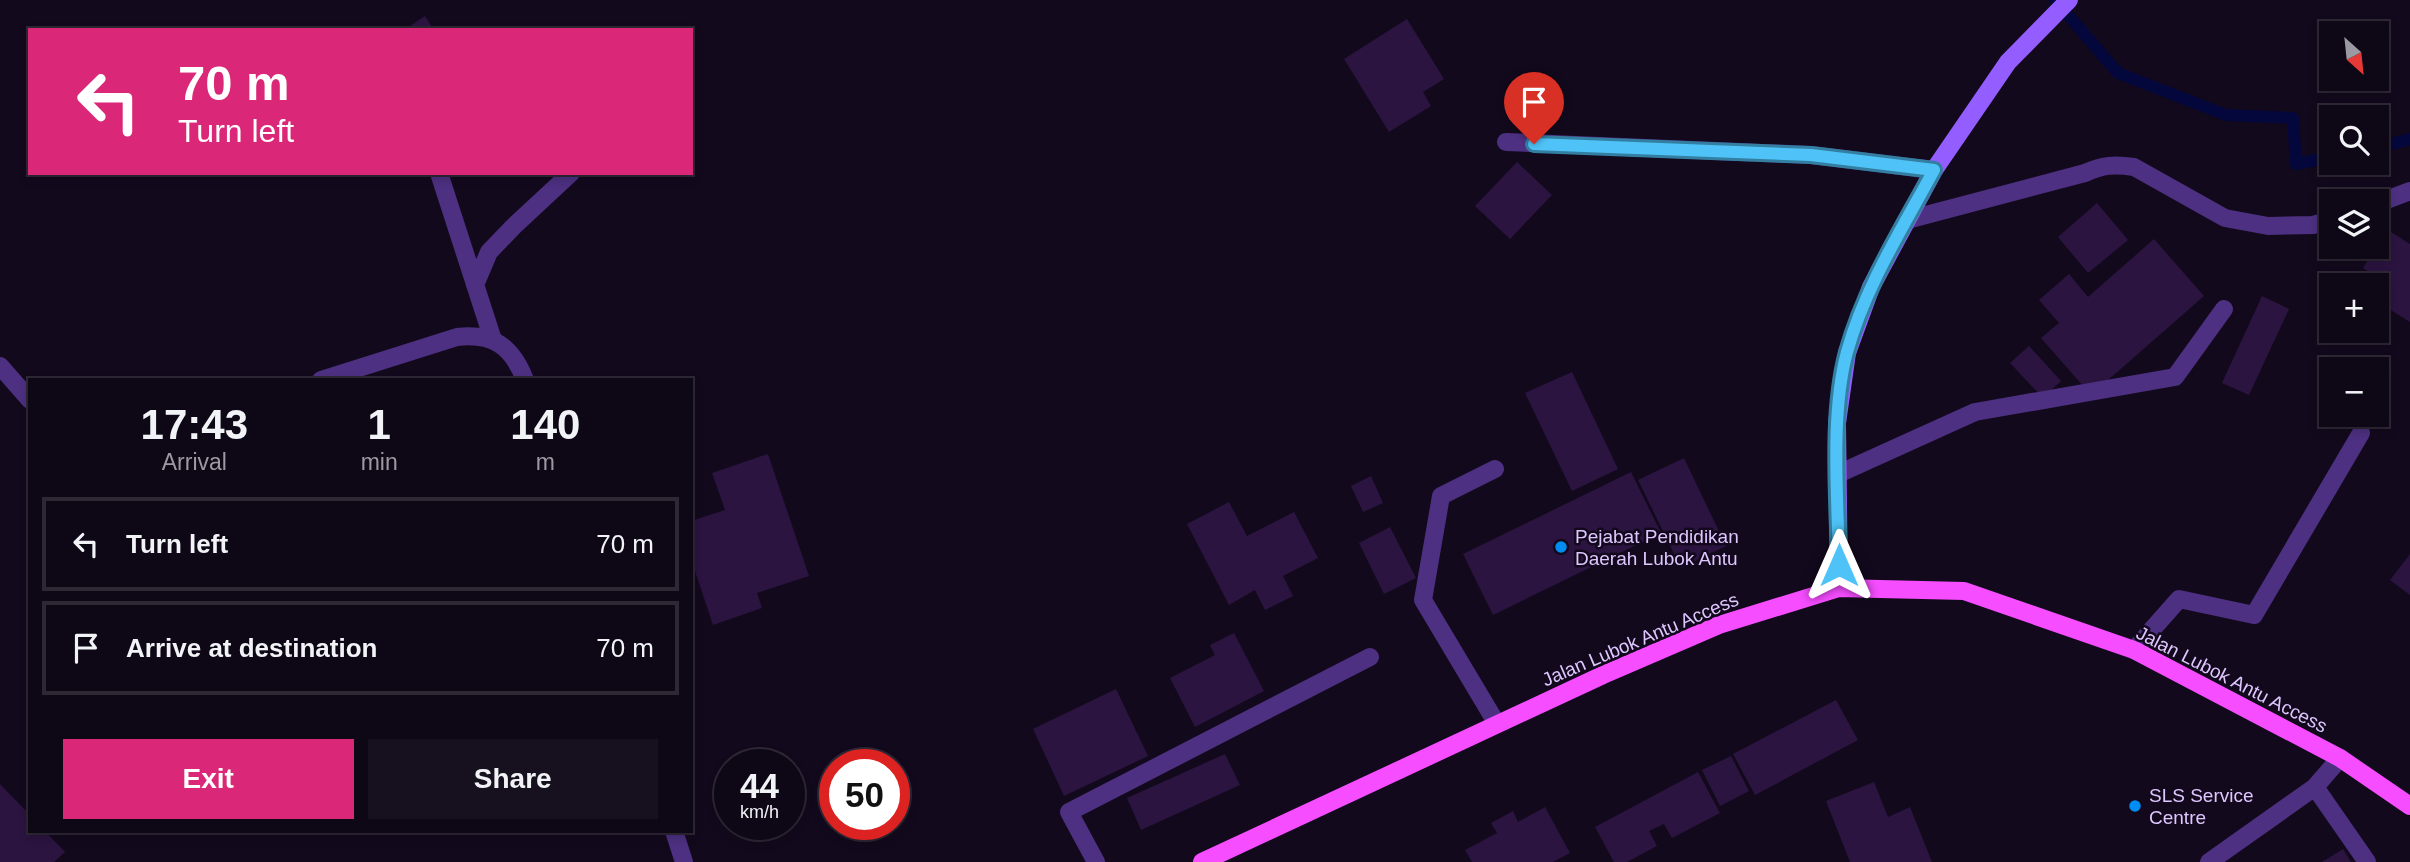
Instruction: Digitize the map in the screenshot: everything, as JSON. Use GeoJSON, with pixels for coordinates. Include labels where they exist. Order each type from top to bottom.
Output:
{"type":"FeatureCollection","features":[{"type":"Feature","properties":{"kind":"main road"},"geometry":{"type":"LineString","coordinates":[[1839,588],[1837,423],[1847,354],[1871,287],[1934,170],[2008,62],[2069,0]]}},
{"type":"Feature","properties":{"kind":"main road","name":"Jalan Lubok Antu Access"},"geometry":{"type":"LineString","coordinates":[[1202,862],[1603,675],[1718,625],[1839,588],[1964,591],[2134,650],[2340,758],[2410,806]]}},
{"type":"Feature","properties":{"kind":"street"},"geometry":{"type":"LineString","coordinates":[[1506,142],[1811,155],[1934,170]]}},
{"type":"Feature","properties":{"kind":"street"},"geometry":{"type":"LineString","coordinates":[[1907,220],[2085,173],[2100,166],[2117,164],[2134,167],[2225,218],[2268,226],[2319,223]]}},
{"type":"Feature","properties":{"kind":"street"},"geometry":{"type":"LineString","coordinates":[[440,175],[493,340]]}},
{"type":"Feature","properties":{"kind":"street"},"geometry":{"type":"LineString","coordinates":[[475,285],[489,252],[568,175]]}},
{"type":"Feature","properties":{"kind":"street"},"geometry":{"type":"LineString","coordinates":[[2389,199],[2410,191]]}},
{"type":"Feature","properties":{"kind":"street"},"geometry":{"type":"LineString","coordinates":[[1838,474],[1975,412],[2175,377],[2224,309]]}},
{"type":"Feature","properties":{"kind":"street"},"geometry":{"type":"LineString","coordinates":[[327,378],[457,337],[475,335],[493,340],[508,350],[519,364],[524,378]]}},
{"type":"Feature","properties":{"kind":"street"},"geometry":{"type":"LineString","coordinates":[[0,366],[28,398]]}},
{"type":"Feature","properties":{"kind":"street"},"geometry":{"type":"LineString","coordinates":[[2134,650],[2179,599],[2254,615],[2361,433]]}},
{"type":"Feature","properties":{"kind":"street"},"geometry":{"type":"LineString","coordinates":[[1494,468],[1441,496],[1423,600],[1497,724]]}},
{"type":"Feature","properties":{"kind":"street"},"geometry":{"type":"LineString","coordinates":[[1096,862],[1069,812],[1370,657]]}},
{"type":"Feature","properties":{"kind":"street"},"geometry":{"type":"LineString","coordinates":[[2209,862],[2315,787],[2340,758]]}},
{"type":"Feature","properties":{"kind":"street"},"geometry":{"type":"LineString","coordinates":[[2315,787],[2367,862]]}},
{"type":"Feature","properties":{"kind":"street"},"geometry":{"type":"LineString","coordinates":[[675,833],[684,862]]}},
{"type":"Feature","properties":{"kind":"building"},"geometry":{"type":"Polygon","coordinates":[[[425,16],[433,28],[407,28],[425,16]]]}},
{"type":"Feature","properties":{"kind":"building"},"geometry":{"type":"Polygon","coordinates":[[[1407,19],[1444,79],[1423,92],[1431,106],[1389,132],[1344,59],[1407,19]]]}},
{"type":"Feature","properties":{"kind":"building"},"geometry":{"type":"Polygon","coordinates":[[[1517,162],[1552,195],[1510,239],[1475,206],[1517,162]]]}},
{"type":"Feature","properties":{"kind":"building"},"geometry":{"type":"Polygon","coordinates":[[[2097,203],[2128,240],[2088,273],[2058,237],[2097,203]]]}},
{"type":"Feature","properties":{"kind":"building"},"geometry":{"type":"Polygon","coordinates":[[[2389,231],[2410,244],[2410,322],[2389,309],[2389,273],[2370,273],[2363,268],[2369,259],[2389,259],[2389,231]]]}},
{"type":"Feature","properties":{"kind":"building"},"geometry":{"type":"Polygon","coordinates":[[[2154,239],[2204,296],[2091,395],[2041,338],[2059,323],[2039,300],[2069,274],[2088,297],[2154,239]]]}},
{"type":"Feature","properties":{"kind":"building"},"geometry":{"type":"Polygon","coordinates":[[[2262,296],[2289,309],[2249,395],[2222,383],[2262,296]]]}},
{"type":"Feature","properties":{"kind":"building"},"geometry":{"type":"Polygon","coordinates":[[[2029,346],[2061,381],[2043,398],[2010,363],[2029,346]]]}},
{"type":"Feature","properties":{"kind":"building"},"geometry":{"type":"Polygon","coordinates":[[[1572,372],[1618,469],[1572,491],[1525,393],[1572,372]]]}},
{"type":"Feature","properties":{"kind":"building"},"geometry":{"type":"Polygon","coordinates":[[[768,454],[809,576],[757,593],[762,608],[713,625],[693,565],[693,520],[725,510],[712,473],[768,454]]]}},
{"type":"Feature","properties":{"kind":"building"},"geometry":{"type":"Polygon","coordinates":[[[1684,458],[1726,546],[1681,568],[1638,480],[1684,458]]]}},
{"type":"Feature","properties":{"kind":"building"},"geometry":{"type":"Polygon","coordinates":[[[1631,472],[1661,533],[1493,615],[1463,554],[1631,472]]]}},
{"type":"Feature","properties":{"kind":"building"},"geometry":{"type":"Polygon","coordinates":[[[1371,476],[1383,503],[1363,512],[1351,486],[1371,476]]]}},
{"type":"Feature","properties":{"kind":"building"},"geometry":{"type":"Polygon","coordinates":[[[1229,502],[1247,536],[1294,512],[1318,558],[1283,576],[1293,596],[1265,610],[1255,590],[1229,605],[1187,524],[1229,502]]]}},
{"type":"Feature","properties":{"kind":"building"},"geometry":{"type":"Polygon","coordinates":[[[1390,527],[1416,578],[1384,594],[1359,543],[1390,527]]]}},
{"type":"Feature","properties":{"kind":"building"},"geometry":{"type":"Polygon","coordinates":[[[2410,554],[2410,595],[2390,580],[2410,554]]]}},
{"type":"Feature","properties":{"kind":"building"},"geometry":{"type":"Polygon","coordinates":[[[1234,633],[1264,691],[1195,727],[1170,678],[1215,655],[1210,645],[1234,633]]]}},
{"type":"Feature","properties":{"kind":"building"},"geometry":{"type":"Polygon","coordinates":[[[1116,689],[1148,756],[1064,796],[1033,729],[1116,689]]]}},
{"type":"Feature","properties":{"kind":"building"},"geometry":{"type":"Polygon","coordinates":[[[1836,700],[1858,740],[1755,795],[1733,754],[1836,700]]]}},
{"type":"Feature","properties":{"kind":"building"},"geometry":{"type":"Polygon","coordinates":[[[1225,754],[1240,785],[1141,830],[1127,798],[1225,754]]]}},
{"type":"Feature","properties":{"kind":"building"},"geometry":{"type":"Polygon","coordinates":[[[1731,756],[1749,791],[1720,806],[1702,770],[1731,756]]]}},
{"type":"Feature","properties":{"kind":"building"},"geometry":{"type":"Polygon","coordinates":[[[1698,772],[1720,813],[1672,838],[1664,824],[1649,831],[1657,846],[1627,862],[1614,862],[1595,827],[1698,772]]]}},
{"type":"Feature","properties":{"kind":"building"},"geometry":{"type":"Polygon","coordinates":[[[1874,782],[1888,817],[1910,807],[1932,862],[1850,862],[1826,801],[1874,782]]]}},
{"type":"Feature","properties":{"kind":"building"},"geometry":{"type":"Polygon","coordinates":[[[0,784],[28,813],[28,833],[47,833],[65,852],[54,862],[0,862],[0,784]]]}},
{"type":"Feature","properties":{"kind":"building"},"geometry":{"type":"Polygon","coordinates":[[[1545,807],[1570,853],[1553,862],[1472,862],[1465,850],[1497,833],[1491,823],[1513,811],[1518,822],[1545,807]]]}},
{"type":"Feature","properties":{"kind":"building"},"geometry":{"type":"Polygon","coordinates":[[[2343,849],[2351,862],[2322,862],[2343,849]]]}},
{"type":"Feature","properties":{"kind":"waterway"},"geometry":{"type":"LineString","coordinates":[[2055,0],[2118,73],[2226,115],[2293,118],[2296,164],[2319,159]]}},
{"type":"Feature","properties":{"kind":"waterway"},"geometry":{"type":"LineString","coordinates":[[2389,145],[2410,139]]}},
{"type":"Feature","properties":{"kind":"place","name":"Pejabat Pendidikan Daerah Lubok Antu"},"geometry":{"type":"Point","coordinates":[1561,547]}},
{"type":"Feature","properties":{"kind":"place","name":"SLS Service Centre"},"geometry":{"type":"Point","coordinates":[2135,806]}},
{"type":"Feature","properties":{"kind":"route"},"geometry":{"type":"LineString","coordinates":[[1534,144],[1811,155],[1934,170],[1871,287],[1847,354],[1837,423],[1839,565]]}}]}
